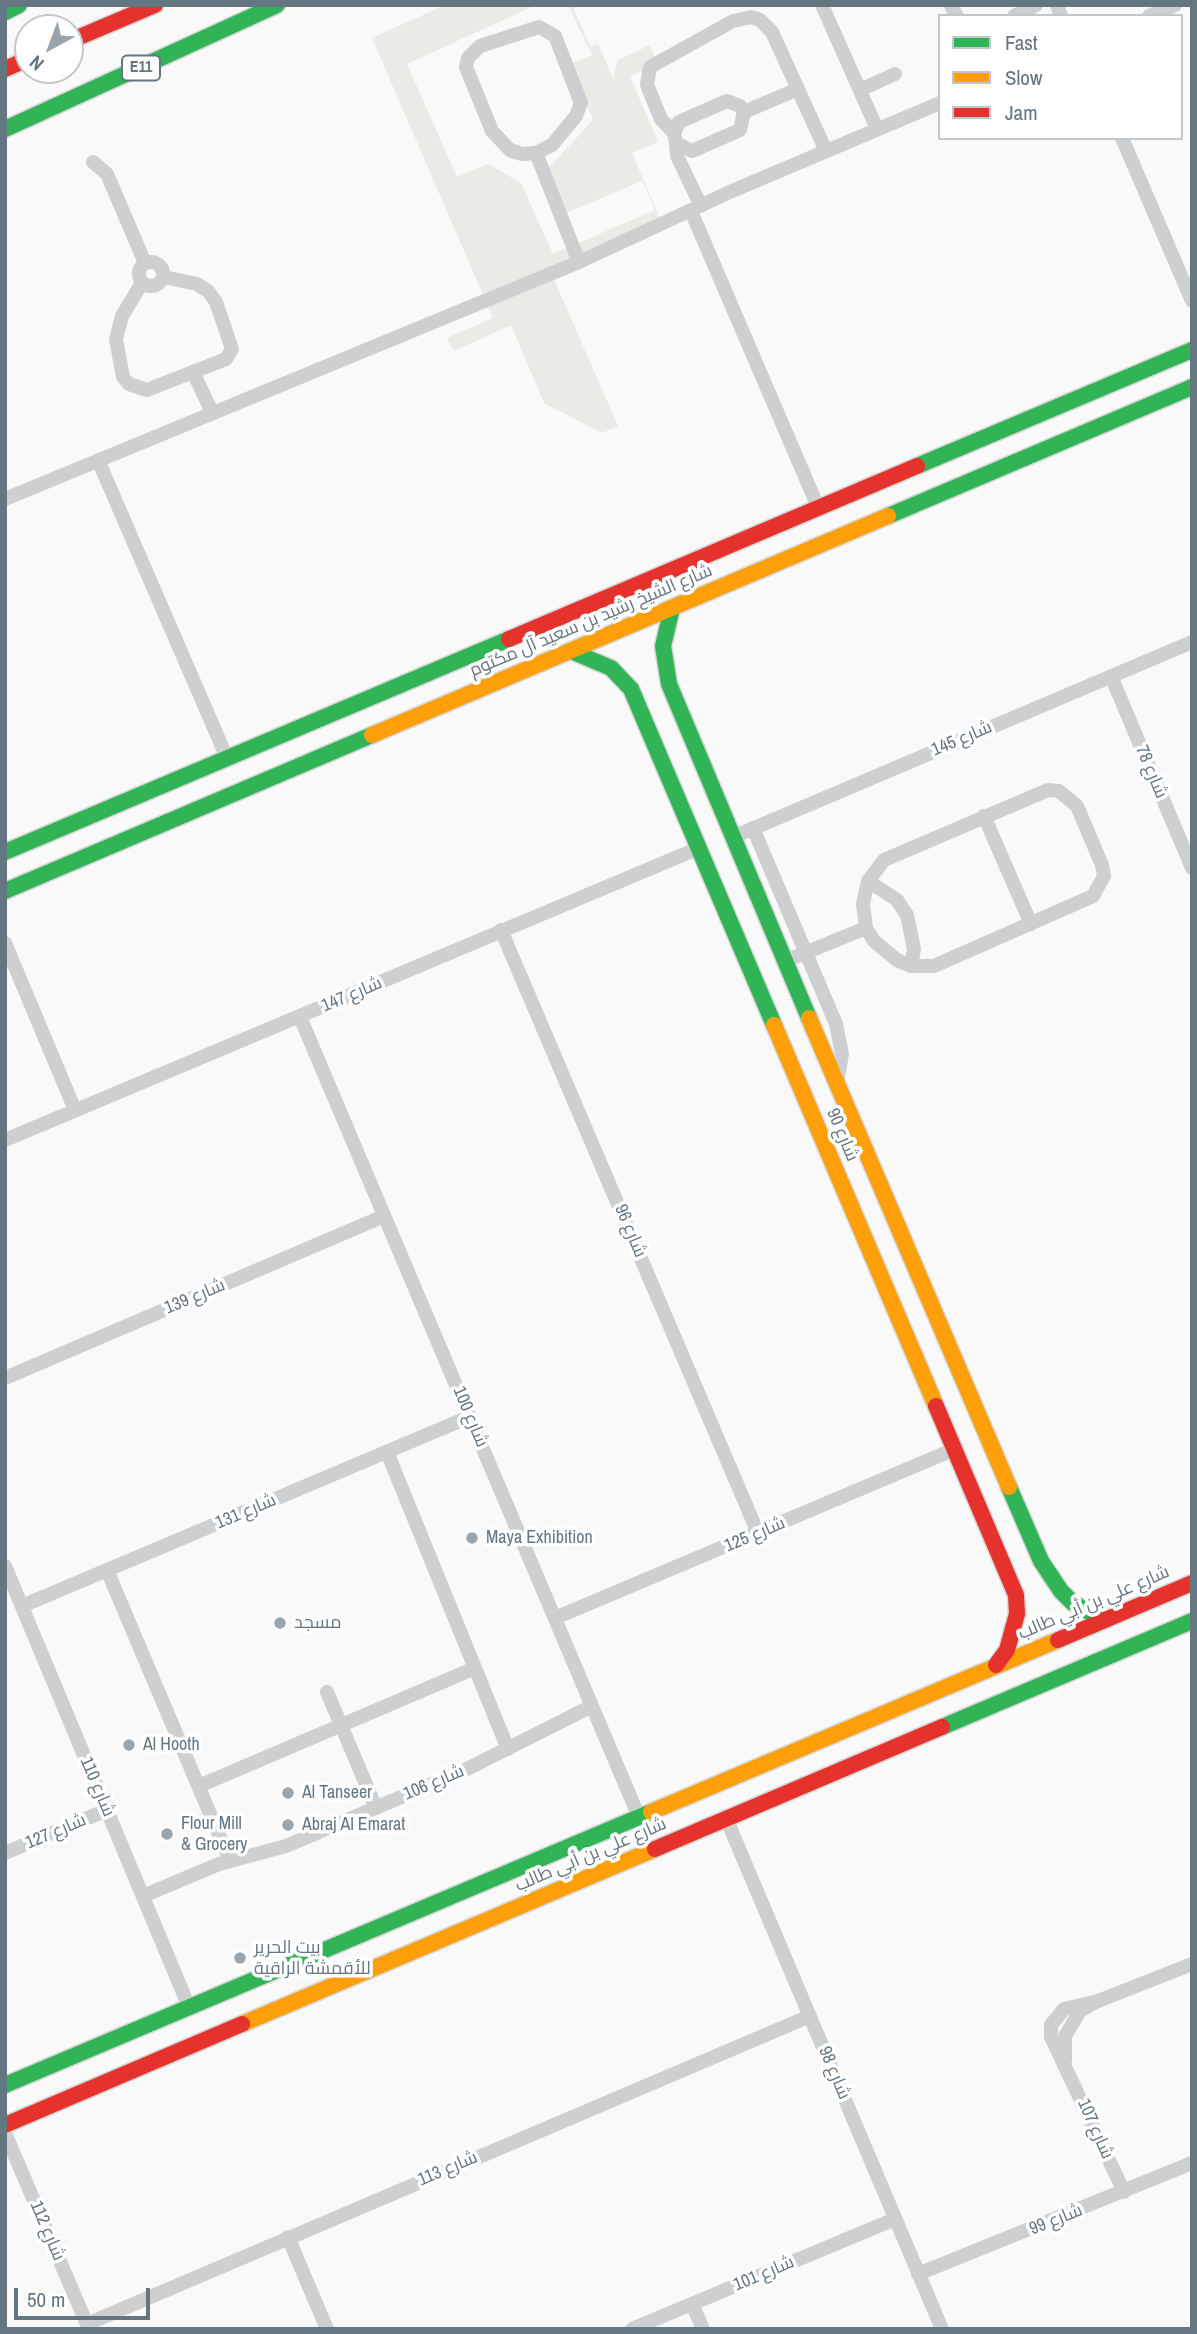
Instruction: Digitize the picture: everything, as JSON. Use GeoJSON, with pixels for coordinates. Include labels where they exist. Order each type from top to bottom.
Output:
{"type":"FeatureCollection","features":[{"type":"Feature","properties":{"kind":"main road"},"geometry":{"type":"LineString","coordinates":[[5,12],[19,5]]}},
{"type":"Feature","properties":{"kind":"main road"},"geometry":{"type":"LineString","coordinates":[[84,35],[155,5]]}},
{"type":"Feature","properties":{"kind":"main road","name":"E11"},"geometry":{"type":"LineString","coordinates":[[5,129],[277,5]]}},
{"type":"Feature","properties":{"kind":"main road","name":"شارع الشيخ رشيد بن سعيد آل مكتوم"},"geometry":{"type":"LineString","coordinates":[[5,852],[1192,350]]}},
{"type":"Feature","properties":{"kind":"main road","name":"شارع الشيخ رشيد بن سعيد آل مكتوم"},"geometry":{"type":"LineString","coordinates":[[5,891],[346,730],[371,736],[1192,387]]}},
{"type":"Feature","properties":{"kind":"main road"},"geometry":{"type":"LineString","coordinates":[[865,488],[879,496],[882,503],[880,520]]}},
{"type":"Feature","properties":{"kind":"main road","name":"شارع 90"},"geometry":{"type":"LineString","coordinates":[[672,608],[663,646],[663,665],[697,752],[848,1108],[1004,1520],[1017,1614],[1007,1650],[996,1665]]}},
{"type":"Feature","properties":{"kind":"main road","name":"شارع 90"},"geometry":{"type":"LineString","coordinates":[[571,651],[598,660],[621,678],[637,702],[955,1449],[1004,1520],[1050,1577],[1073,1603],[1104,1620]]}},
{"type":"Feature","properties":{"kind":"main road"},"geometry":{"type":"LineString","coordinates":[[346,730],[358,702]]}},
{"type":"Feature","properties":{"kind":"main road"},"geometry":{"type":"LineString","coordinates":[[325,716],[346,730],[371,736]]}},
{"type":"Feature","properties":{"kind":"main road"},"geometry":{"type":"LineString","coordinates":[[664,764],[663,756],[674,744],[682,743],[697,752]]}},
{"type":"Feature","properties":{"kind":"main road"},"geometry":{"type":"LineString","coordinates":[[806,1098],[824,1098],[837,1084]]}},
{"type":"Feature","properties":{"kind":"main road"},"geometry":{"type":"LineString","coordinates":[[817,1125],[819,1114],[827,1107],[837,1104],[848,1108]]}},
{"type":"Feature","properties":{"kind":"main road","name":"شارع علي بن أبي طالب"},"geometry":{"type":"LineString","coordinates":[[5,2085],[1192,1583]]}},
{"type":"Feature","properties":{"kind":"main road","name":"شارع علي بن أبي طالب"},"geometry":{"type":"LineString","coordinates":[[5,2125],[1192,1621]]}},
{"type":"Feature","properties":{"kind":"main road"},"geometry":{"type":"LineString","coordinates":[[455,1894],[455,1914],[468,1928]]}},
{"type":"Feature","properties":{"kind":"main road"},"geometry":{"type":"LineString","coordinates":[[401,1917],[414,1931],[415,1950]]}},
{"type":"Feature","properties":{"kind":"street"},"geometry":{"type":"LineString","coordinates":[[822,5],[877,129]]}},
{"type":"Feature","properties":{"kind":"street"},"geometry":{"type":"LineString","coordinates":[[1018,14],[1036,5]]}},
{"type":"Feature","properties":{"kind":"street"},"geometry":{"type":"LineString","coordinates":[[1154,14],[1175,5]]}},
{"type":"Feature","properties":{"kind":"street"},"geometry":{"type":"LineString","coordinates":[[818,507],[677,156],[675,138],[679,121],[721,103],[734,102],[744,112],[744,125],[735,134],[692,151],[675,138],[661,119],[647,85],[650,67],[741,18],[751,17],[767,25],[826,151]]}},
{"type":"Feature","properties":{"kind":"street"},"geometry":{"type":"LineString","coordinates":[[539,27],[555,36],[581,103],[576,116],[552,145],[536,153],[510,150],[499,142],[466,67],[468,58],[480,46],[539,27]]}},
{"type":"Feature","properties":{"kind":"street"},"geometry":{"type":"LineString","coordinates":[[860,90],[895,74]]}},
{"type":"Feature","properties":{"kind":"street"},"geometry":{"type":"LineString","coordinates":[[744,112],[798,89]]}},
{"type":"Feature","properties":{"kind":"street"},"geometry":{"type":"LineString","coordinates":[[5,499],[579,262],[696,208],[938,104]]}},
{"type":"Feature","properties":{"kind":"street"},"geometry":{"type":"LineString","coordinates":[[1123,140],[1192,301]]}},
{"type":"Feature","properties":{"kind":"street"},"geometry":{"type":"LineString","coordinates":[[536,153],[579,262]]}},
{"type":"Feature","properties":{"kind":"street"},"geometry":{"type":"LineString","coordinates":[[93,162],[107,174],[145,263],[139,275],[142,283],[152,287],[163,277],[163,271],[156,263],[145,263]]}},
{"type":"Feature","properties":{"kind":"street"},"geometry":{"type":"LineString","coordinates":[[142,283],[118,327],[117,352],[123,377],[129,384],[147,390],[226,359],[230,355],[230,342],[216,302],[208,291],[197,284],[163,277]]}},
{"type":"Feature","properties":{"kind":"street"},"geometry":{"type":"LineString","coordinates":[[193,372],[212,412]]}},
{"type":"Feature","properties":{"kind":"street"},"geometry":{"type":"LineString","coordinates":[[98,460],[227,758]]}},
{"type":"Feature","properties":{"kind":"street","name":"شارع 145"},"geometry":{"type":"LineString","coordinates":[[733,836],[1192,642]]}},
{"type":"Feature","properties":{"kind":"street","name":"شارع 78"},"geometry":{"type":"LineString","coordinates":[[1111,676],[1192,868]]}},
{"type":"Feature","properties":{"kind":"street"},"geometry":{"type":"LineString","coordinates":[[1048,790],[1059,791],[1077,806],[1102,865],[1100,887],[1093,896],[934,966],[911,966],[884,952],[866,928],[863,904],[868,881],[884,860],[984,816],[1048,790]]}},
{"type":"Feature","properties":{"kind":"street"},"geometry":{"type":"LineString","coordinates":[[984,816],[1031,924]]}},
{"type":"Feature","properties":{"kind":"street"},"geometry":{"type":"LineString","coordinates":[[753,828],[840,1039],[841,1062],[837,1084]]}},
{"type":"Feature","properties":{"kind":"street","name":"شارع 147"},"geometry":{"type":"LineString","coordinates":[[5,1140],[699,848]]}},
{"type":"Feature","properties":{"kind":"street"},"geometry":{"type":"LineString","coordinates":[[868,881],[897,900],[907,915],[914,949],[911,966]]}},
{"type":"Feature","properties":{"kind":"street"},"geometry":{"type":"LineString","coordinates":[[785,961],[866,928]]}},
{"type":"Feature","properties":{"kind":"street","name":"شارع 96"},"geometry":{"type":"LineString","coordinates":[[502,930],[758,1534]]}},
{"type":"Feature","properties":{"kind":"street"},"geometry":{"type":"LineString","coordinates":[[5,943],[75,1110]]}},
{"type":"Feature","properties":{"kind":"street","name":"شارع 100"},"geometry":{"type":"LineString","coordinates":[[300,1017],[639,1817]]}},
{"type":"Feature","properties":{"kind":"street","name":"شارع 139"},"geometry":{"type":"LineString","coordinates":[[5,1377],[384,1216]]}},
{"type":"Feature","properties":{"kind":"street","name":"شارع 131"},"geometry":{"type":"LineString","coordinates":[[22,1606],[470,1417]]}},
{"type":"Feature","properties":{"kind":"street","name":"شارع 125"},"geometry":{"type":"LineString","coordinates":[[555,1618],[955,1449]]}},
{"type":"Feature","properties":{"kind":"street"},"geometry":{"type":"LineString","coordinates":[[387,1452],[508,1749]]}},
{"type":"Feature","properties":{"kind":"street","name":"شارع 110"},"geometry":{"type":"LineString","coordinates":[[5,1566],[189,2007]]}},
{"type":"Feature","properties":{"kind":"street"},"geometry":{"type":"LineString","coordinates":[[107,1570],[230,1861]]}},
{"type":"Feature","properties":{"kind":"street"},"geometry":{"type":"LineString","coordinates":[[199,1786],[475,1668]]}},
{"type":"Feature","properties":{"kind":"street"},"geometry":{"type":"LineString","coordinates":[[327,1692],[376,1808]]}},
{"type":"Feature","properties":{"kind":"street","name":"شارع 106"},"geometry":{"type":"LineString","coordinates":[[143,1896],[230,1861],[273,1852],[481,1762],[592,1706]]}},
{"type":"Feature","properties":{"kind":"street","name":"شارع 127"},"geometry":{"type":"LineString","coordinates":[[5,1853],[107,1810]]}},
{"type":"Feature","properties":{"kind":"street","name":"شارع 98"},"geometry":{"type":"LineString","coordinates":[[726,1818],[942,2329]]}},
{"type":"Feature","properties":{"kind":"street","name":"شارع 107"},"geometry":{"type":"LineString","coordinates":[[1124,2192],[1051,2036],[1051,2025],[1064,2009],[1098,2001],[1192,1964]]}},
{"type":"Feature","properties":{"kind":"street","name":"شارع 113"},"geometry":{"type":"LineString","coordinates":[[88,2326],[288,2237],[810,2016]]}},
{"type":"Feature","properties":{"kind":"street","name":"شارع 112"},"geometry":{"type":"LineString","coordinates":[[5,2133],[88,2326]]}},
{"type":"Feature","properties":{"kind":"street","name":"شارع 99"},"geometry":{"type":"LineString","coordinates":[[918,2274],[1192,2163]]}},
{"type":"Feature","properties":{"kind":"street","name":"شارع 101"},"geometry":{"type":"LineString","coordinates":[[632,2329],[895,2219]]}},
{"type":"Feature","properties":{"kind":"street"},"geometry":{"type":"LineString","coordinates":[[288,2237],[327,2329]]}},
{"type":"Feature","properties":{"kind":"street"},"geometry":{"type":"LineString","coordinates":[[692,2304],[703,2329]]}},
{"type":"Feature","properties":{"kind":"shaded area"},"geometry":{"type":"Polygon","coordinates":[[[445,5],[536,5],[407,64],[457,177],[488,164],[521,183],[553,254],[655,210],[642,181],[561,215],[542,175],[593,120],[571,64],[592,55],[568,5],[579,5],[573,8],[590,46],[598,44],[613,78],[618,60],[650,45],[658,65],[630,76],[658,142],[632,153],[661,221],[549,268],[618,426],[602,433],[544,403],[511,325],[454,351],[447,338],[493,318],[372,38],[445,5]]]}},
{"type":"Feature","properties":{"kind":"traffic: fast"},"geometry":{"type":"LineString","coordinates":[[5,12],[19,5]]}},
{"type":"Feature","properties":{"kind":"traffic: fast"},"geometry":{"type":"LineString","coordinates":[[5,129],[277,5]]}},
{"type":"Feature","properties":{"kind":"traffic: fast"},"geometry":{"type":"LineString","coordinates":[[917,466],[1192,350]]}},
{"type":"Feature","properties":{"kind":"traffic: fast"},"geometry":{"type":"LineString","coordinates":[[888,516],[1192,387]]}},
{"type":"Feature","properties":{"kind":"traffic: fast"},"geometry":{"type":"LineString","coordinates":[[672,608],[663,646],[669,684],[809,1018]]}},
{"type":"Feature","properties":{"kind":"traffic: fast"},"geometry":{"type":"LineString","coordinates":[[5,852],[509,639]]}},
{"type":"Feature","properties":{"kind":"traffic: fast"},"geometry":{"type":"LineString","coordinates":[[571,651],[611,668],[631,689],[774,1025]]}},
{"type":"Feature","properties":{"kind":"traffic: fast"},"geometry":{"type":"LineString","coordinates":[[5,891],[372,735]]}},
{"type":"Feature","properties":{"kind":"traffic: fast"},"geometry":{"type":"LineString","coordinates":[[1009,1487],[1041,1561],[1061,1591],[1073,1603],[1104,1620]]}},
{"type":"Feature","properties":{"kind":"traffic: fast"},"geometry":{"type":"LineString","coordinates":[[942,1727],[1192,1621]]}},
{"type":"Feature","properties":{"kind":"traffic: fast"},"geometry":{"type":"LineString","coordinates":[[5,2085],[651,1812]]}},
{"type":"Feature","properties":{"kind":"traffic: slow"},"geometry":{"type":"LineString","coordinates":[[372,735],[888,516]]}},
{"type":"Feature","properties":{"kind":"traffic: slow"},"geometry":{"type":"LineString","coordinates":[[809,1018],[1009,1487]]}},
{"type":"Feature","properties":{"kind":"traffic: slow"},"geometry":{"type":"LineString","coordinates":[[774,1025],[936,1406]]}},
{"type":"Feature","properties":{"kind":"traffic: slow"},"geometry":{"type":"LineString","coordinates":[[651,1812],[1058,1640]]}},
{"type":"Feature","properties":{"kind":"traffic: slow"},"geometry":{"type":"LineString","coordinates":[[242,2024],[655,1849]]}},
{"type":"Feature","properties":{"kind":"traffic: jam"},"geometry":{"type":"LineString","coordinates":[[84,35],[155,5]]}},
{"type":"Feature","properties":{"kind":"traffic: jam"},"geometry":{"type":"LineString","coordinates":[[5,69],[14,65]]}},
{"type":"Feature","properties":{"kind":"traffic: jam"},"geometry":{"type":"LineString","coordinates":[[509,639],[917,466]]}},
{"type":"Feature","properties":{"kind":"traffic: jam"},"geometry":{"type":"LineString","coordinates":[[936,1406],[1016,1595],[1017,1614],[1007,1650],[996,1665]]}},
{"type":"Feature","properties":{"kind":"traffic: jam"},"geometry":{"type":"LineString","coordinates":[[1058,1640],[1192,1583]]}},
{"type":"Feature","properties":{"kind":"traffic: jam"},"geometry":{"type":"LineString","coordinates":[[655,1849],[942,1727]]}},
{"type":"Feature","properties":{"kind":"traffic: jam"},"geometry":{"type":"LineString","coordinates":[[5,2125],[242,2024]]}},
{"type":"Feature","properties":{"kind":"place","name":"Maya Exhibition"},"geometry":{"type":"Point","coordinates":[472,1538]}},
{"type":"Feature","properties":{"kind":"place","name":"مسجد"},"geometry":{"type":"Point","coordinates":[280,1623]}},
{"type":"Feature","properties":{"kind":"place","name":"Al Hooth"},"geometry":{"type":"Point","coordinates":[129,1745]}},
{"type":"Feature","properties":{"kind":"place","name":"Al Tanseer"},"geometry":{"type":"Point","coordinates":[288,1793]}},
{"type":"Feature","properties":{"kind":"place","name":"Abraj Al Emarat"},"geometry":{"type":"Point","coordinates":[288,1825]}},
{"type":"Feature","properties":{"kind":"place","name":"Flour Mill & Grocery"},"geometry":{"type":"Point","coordinates":[167,1834]}},
{"type":"Feature","properties":{"kind":"place","name":"بيت الحرير للأقمشة الراقية"},"geometry":{"type":"Point","coordinates":[240,1958]}}]}
